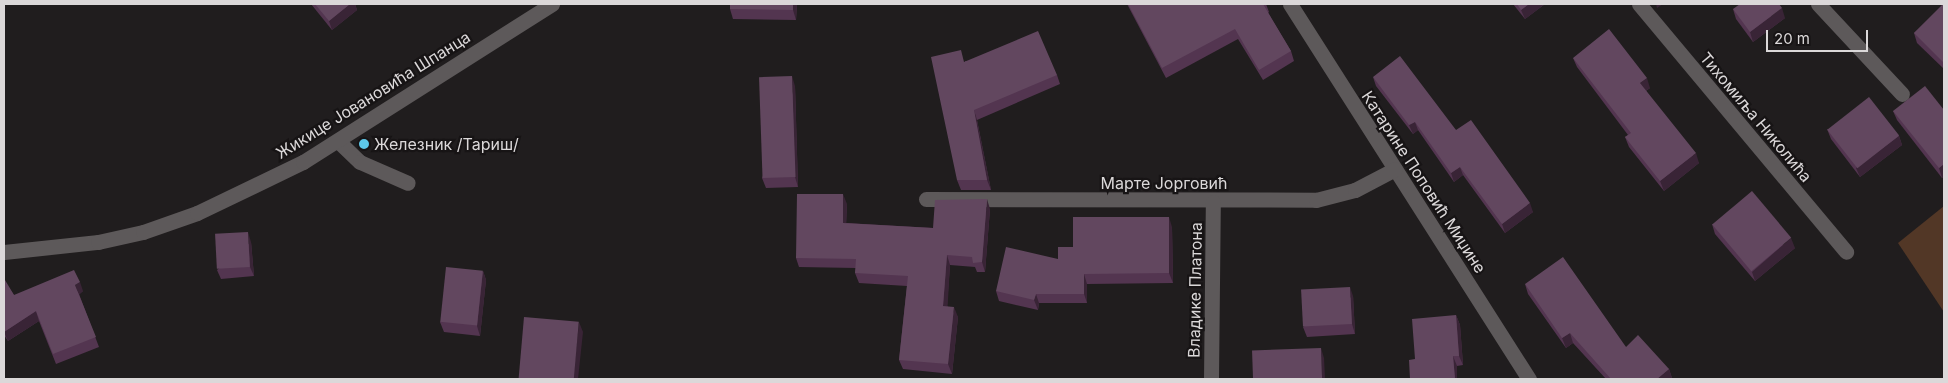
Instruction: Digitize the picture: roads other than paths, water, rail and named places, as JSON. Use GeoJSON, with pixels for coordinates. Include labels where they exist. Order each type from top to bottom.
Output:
{"type":"FeatureCollection","features":[{"type":"Feature","properties":{"kind":"street","name":"Жикице Јовановића Шпанца"},"geometry":{"type":"LineString","coordinates":[[4,252],[98,242],[142,232],[197,213],[303,162],[552,4]]}},
{"type":"Feature","properties":{"kind":"street","name":"Катарине Поповић Миџине"},"geometry":{"type":"LineString","coordinates":[[1290,4],[1529,379]]}},
{"type":"Feature","properties":{"kind":"street","name":"Тихомиља Николића"},"geometry":{"type":"LineString","coordinates":[[1639,4],[1846,252]]}},
{"type":"Feature","properties":{"kind":"street"},"geometry":{"type":"LineString","coordinates":[[1818,4],[1902,94]]}},
{"type":"Feature","properties":{"kind":"street"},"geometry":{"type":"LineString","coordinates":[[338,140],[360,162],[408,184]]}},
{"type":"Feature","properties":{"kind":"street","name":"Марте Јорговић"},"geometry":{"type":"LineString","coordinates":[[926,199],[1213,202],[1316,200],[1356,190],[1395,169]]}},
{"type":"Feature","properties":{"kind":"street","name":"Владике Платона"},"geometry":{"type":"LineString","coordinates":[[1211,379],[1213,202]]}},
{"type":"Feature","properties":{"kind":"place","name":"Железник /Тариш/"},"geometry":{"type":"Point","coordinates":[364,144]}}]}
